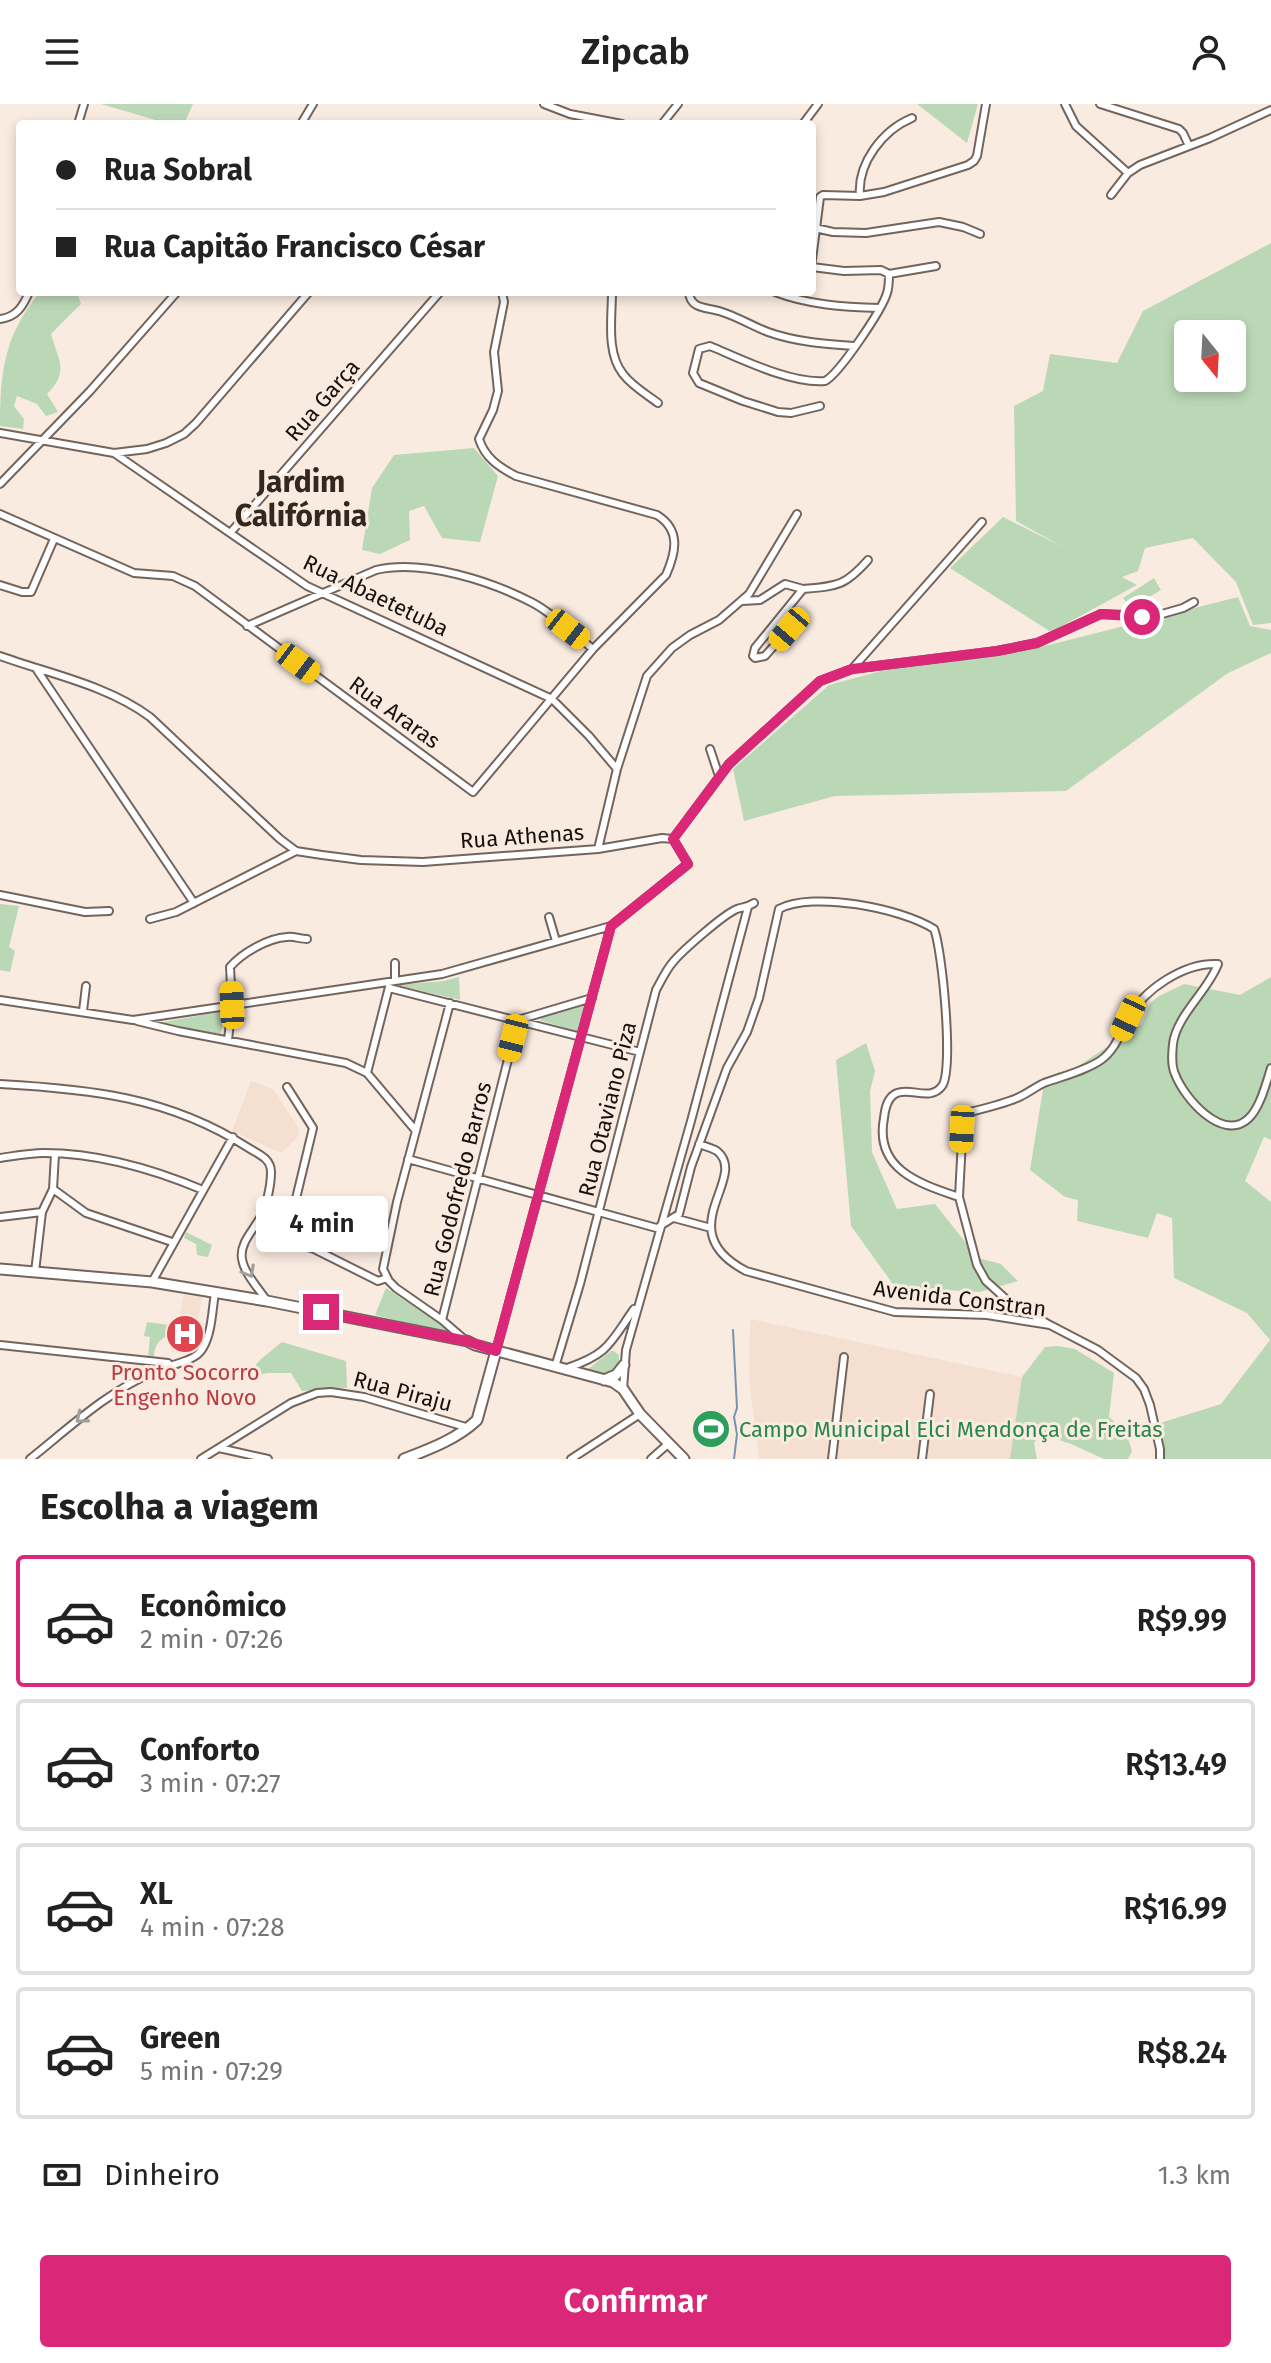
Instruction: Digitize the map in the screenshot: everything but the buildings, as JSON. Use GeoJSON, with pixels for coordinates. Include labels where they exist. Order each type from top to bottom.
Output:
{"type":"FeatureCollection","features":[{"type":"Feature","properties":{"kind":"street"},"geometry":{"type":"LineString","coordinates":[[544,104],[570,114],[601,120]]}},
{"type":"Feature","properties":{"kind":"street"},"geometry":{"type":"LineString","coordinates":[[665,120],[678,104]]}},
{"type":"Feature","properties":{"kind":"street"},"geometry":{"type":"LineString","coordinates":[[816,217],[823,195],[860,196],[884,192],[968,165],[977,156],[986,104]]}},
{"type":"Feature","properties":{"kind":"street"},"geometry":{"type":"LineString","coordinates":[[1065,104],[1076,126],[1128,173]]}},
{"type":"Feature","properties":{"kind":"street"},"geometry":{"type":"LineString","coordinates":[[1100,104],[1179,129],[1189,146]]}},
{"type":"Feature","properties":{"kind":"street"},"geometry":{"type":"LineString","coordinates":[[1111,195],[1128,173],[1148,161],[1271,110]]}},
{"type":"Feature","properties":{"kind":"street"},"geometry":{"type":"LineString","coordinates":[[860,196],[861,173],[875,148],[902,122],[912,118]]}},
{"type":"Feature","properties":{"kind":"street"},"geometry":{"type":"LineString","coordinates":[[816,228],[833,232],[866,233],[939,222],[980,234]]}},
{"type":"Feature","properties":{"kind":"street"},"geometry":{"type":"LineString","coordinates":[[816,268],[844,271],[881,270],[889,274],[936,266]]}},
{"type":"Feature","properties":{"kind":"street"},"geometry":{"type":"LineString","coordinates":[[820,406],[791,413],[778,412],[699,383],[693,373],[699,349],[710,346],[757,366],[820,382],[833,377],[880,308],[887,293],[889,274]]}},
{"type":"Feature","properties":{"kind":"street"},"geometry":{"type":"LineString","coordinates":[[0,319],[19,312],[27,296]]}},
{"type":"Feature","properties":{"kind":"street"},"geometry":{"type":"LineString","coordinates":[[0,484],[122,356],[174,296]]}},
{"type":"Feature","properties":{"kind":"street"},"geometry":{"type":"LineString","coordinates":[[0,433],[114,453],[166,443],[184,434],[196,423],[306,296]]}},
{"type":"Feature","properties":{"kind":"street","name":"Rua Garça"},"geometry":{"type":"LineString","coordinates":[[231,532],[437,296]]}},
{"type":"Feature","properties":{"kind":"street"},"geometry":{"type":"LineString","coordinates":[[503,296],[494,352],[498,391],[479,439],[486,454],[516,476],[657,515],[672,530],[675,548],[666,575],[593,649],[552,699]]}},
{"type":"Feature","properties":{"kind":"street"},"geometry":{"type":"LineString","coordinates":[[612,296],[612,343],[620,371],[658,403]]}},
{"type":"Feature","properties":{"kind":"street"},"geometry":{"type":"LineString","coordinates":[[690,296],[695,305],[719,310],[771,333],[819,344],[854,346]]}},
{"type":"Feature","properties":{"kind":"street"},"geometry":{"type":"LineString","coordinates":[[785,296],[819,305],[880,308]]}},
{"type":"Feature","properties":{"kind":"street","name":"Rua Abaetetuba"},"geometry":{"type":"LineString","coordinates":[[114,453],[307,586],[552,699],[617,769]]}},
{"type":"Feature","properties":{"kind":"street","name":"Rua Araras"},"geometry":{"type":"LineString","coordinates":[[0,514],[134,573],[173,576],[195,586],[473,792],[552,699]]}},
{"type":"Feature","properties":{"kind":"street"},"geometry":{"type":"LineString","coordinates":[[598,849],[617,769],[644,685],[657,663],[690,635],[719,620],[749,594],[797,514]]}},
{"type":"Feature","properties":{"kind":"street"},"geometry":{"type":"LineString","coordinates":[[852,669],[982,522]]}},
{"type":"Feature","properties":{"kind":"street"},"geometry":{"type":"LineString","coordinates":[[0,585],[31,592],[54,539]]}},
{"type":"Feature","properties":{"kind":"street"},"geometry":{"type":"LineString","coordinates":[[742,601],[760,600],[785,584],[803,589],[845,582],[852,579],[868,560]]}},
{"type":"Feature","properties":{"kind":"street"},"geometry":{"type":"LineString","coordinates":[[247,626],[376,570],[394,566],[416,567],[473,579],[532,603],[593,649]]}},
{"type":"Feature","properties":{"kind":"street"},"geometry":{"type":"LineString","coordinates":[[789,629],[765,656],[753,657],[755,648],[803,589]]}},
{"type":"Feature","properties":{"kind":"street"},"geometry":{"type":"LineString","coordinates":[[133,1020],[442,974],[611,926],[688,864],[673,839],[719,776],[820,681],[852,669],[1037,643],[1101,614],[1155,616],[1194,602]]}},
{"type":"Feature","properties":{"kind":"street"},"geometry":{"type":"LineString","coordinates":[[0,656],[112,694],[135,706],[296,851],[176,912],[150,919]]}},
{"type":"Feature","properties":{"kind":"street"},"geometry":{"type":"LineString","coordinates":[[37,670],[194,903]]}},
{"type":"Feature","properties":{"kind":"street"},"geometry":{"type":"LineString","coordinates":[[710,749],[719,776]]}},
{"type":"Feature","properties":{"kind":"street","name":"Rua Athenas"},"geometry":{"type":"LineString","coordinates":[[296,851],[361,860],[423,862],[598,849],[662,838],[673,839]]}},
{"type":"Feature","properties":{"kind":"street"},"geometry":{"type":"LineString","coordinates":[[0,895],[85,912],[109,911]]}},
{"type":"Feature","properties":{"kind":"street"},"geometry":{"type":"LineString","coordinates":[[623,1389],[626,1350],[660,1228],[679,1214],[691,1167],[727,1068],[756,1008],[779,909],[797,902],[852,904],[920,920],[934,929],[947,1030],[945,1080],[933,1093],[899,1091],[892,1095],[886,1105],[882,1129],[886,1149],[897,1167],[916,1182],[959,1197]]}},
{"type":"Feature","properties":{"kind":"street","name":"Rua Otaviano Piza"},"geometry":{"type":"LineString","coordinates":[[560,1368],[656,990],[671,964],[728,915],[751,905],[660,1228]]}},
{"type":"Feature","properties":{"kind":"street"},"geometry":{"type":"LineString","coordinates":[[549,917],[556,941]]}},
{"type":"Feature","properties":{"kind":"street"},"geometry":{"type":"LineString","coordinates":[[404,1459],[439,1445],[477,1420],[611,926]]}},
{"type":"Feature","properties":{"kind":"street"},"geometry":{"type":"LineString","coordinates":[[228,1040],[232,1005],[230,967],[246,953],[275,940],[287,937],[307,939]]}},
{"type":"Feature","properties":{"kind":"street"},"geometry":{"type":"LineString","coordinates":[[367,1073],[395,963]]}},
{"type":"Feature","properties":{"kind":"street"},"geometry":{"type":"LineString","coordinates":[[1050,1325],[1007,1300],[986,1281],[977,1265],[959,1197],[962,1129],[970,1112],[1017,1098],[1102,1059],[1116,1045],[1142,997],[1194,967],[1218,964],[1173,1039],[1175,1074],[1186,1093],[1204,1113],[1221,1125],[1238,1125],[1253,1114],[1271,1068]]}},
{"type":"Feature","properties":{"kind":"street"},"geometry":{"type":"LineString","coordinates":[[391,983],[450,1003],[640,1052]]}},
{"type":"Feature","properties":{"kind":"street"},"geometry":{"type":"LineString","coordinates":[[83,1011],[86,986]]}},
{"type":"Feature","properties":{"kind":"street"},"geometry":{"type":"LineString","coordinates":[[518,1020],[592,998]]}},
{"type":"Feature","properties":{"kind":"street"},"geometry":{"type":"LineString","coordinates":[[0,1000],[133,1020],[346,1063],[367,1073],[416,1131]]}},
{"type":"Feature","properties":{"kind":"street"},"geometry":{"type":"LineString","coordinates":[[450,1003],[383,1263],[387,1278],[467,1341],[495,1355],[613,1382],[623,1389],[640,1414],[684,1459]]}},
{"type":"Feature","properties":{"kind":"street","name":"Rua Godofredo Barros"},"geometry":{"type":"LineString","coordinates":[[442,1320],[518,1020]]}},
{"type":"Feature","properties":{"kind":"street"},"geometry":{"type":"LineString","coordinates":[[0,1084],[114,1094],[174,1110],[233,1137],[265,1158],[270,1164],[268,1190],[262,1214],[243,1247],[241,1257],[267,1301]]}},
{"type":"Feature","properties":{"kind":"street"},"geometry":{"type":"LineString","coordinates":[[287,1087],[313,1128],[286,1240],[314,1249],[378,1281],[387,1278]]}},
{"type":"Feature","properties":{"kind":"street"},"geometry":{"type":"LineString","coordinates":[[674,1218],[711,1228],[724,1176],[723,1162],[704,1131]]}},
{"type":"Feature","properties":{"kind":"street"},"geometry":{"type":"LineString","coordinates":[[152,1282],[233,1137]]}},
{"type":"Feature","properties":{"kind":"street"},"geometry":{"type":"LineString","coordinates":[[699,1144],[718,1152]]}},
{"type":"Feature","properties":{"kind":"street"},"geometry":{"type":"LineString","coordinates":[[0,1158],[41,1153],[133,1165],[203,1190]]}},
{"type":"Feature","properties":{"kind":"street"},"geometry":{"type":"LineString","coordinates":[[35,1272],[42,1212],[53,1189],[55,1154]]}},
{"type":"Feature","properties":{"kind":"street"},"geometry":{"type":"LineString","coordinates":[[408,1159],[660,1228]]}},
{"type":"Feature","properties":{"kind":"street"},"geometry":{"type":"LineString","coordinates":[[53,1189],[86,1213],[172,1242]]}},
{"type":"Feature","properties":{"kind":"street"},"geometry":{"type":"LineString","coordinates":[[0,1217],[42,1212]]}},
{"type":"Feature","properties":{"kind":"street","name":"Avenida Constran"},"geometry":{"type":"LineString","coordinates":[[711,1228],[716,1249],[732,1264],[746,1271],[864,1305],[907,1313],[987,1315],[1050,1325],[1098,1350],[1136,1378],[1150,1405],[1160,1459]]}},
{"type":"Feature","properties":{"kind":"street"},"geometry":{"type":"LineString","coordinates":[[0,1269],[152,1282],[267,1301],[467,1341]]}},
{"type":"Feature","properties":{"kind":"street"},"geometry":{"type":"LineString","coordinates":[[30,1459],[126,1384],[172,1364],[192,1359],[203,1347],[215,1293]]}},
{"type":"Feature","properties":{"kind":"street"},"geometry":{"type":"LineString","coordinates":[[560,1368],[594,1357],[612,1343],[638,1302]]}},
{"type":"Feature","properties":{"kind":"street"},"geometry":{"type":"LineString","coordinates":[[612,1343],[626,1350]]}},
{"type":"Feature","properties":{"kind":"street"},"geometry":{"type":"LineString","coordinates":[[0,1345],[172,1364]]}},
{"type":"Feature","properties":{"kind":"street"},"geometry":{"type":"LineString","coordinates":[[832,1459],[844,1357]]}},
{"type":"Feature","properties":{"kind":"street"},"geometry":{"type":"LineString","coordinates":[[604,1380],[616,1375],[624,1365]]}},
{"type":"Feature","properties":{"kind":"street","name":"Rua Piraju"},"geometry":{"type":"LineString","coordinates":[[201,1459],[291,1403],[317,1393],[364,1397],[469,1428]]}},
{"type":"Feature","properties":{"kind":"street"},"geometry":{"type":"LineString","coordinates":[[922,1459],[930,1394]]}},
{"type":"Feature","properties":{"kind":"street"},"geometry":{"type":"LineString","coordinates":[[571,1459],[640,1414]]}},
{"type":"Feature","properties":{"kind":"street"},"geometry":{"type":"LineString","coordinates":[[651,1459],[669,1443]]}},
{"type":"Feature","properties":{"kind":"street"},"geometry":{"type":"LineString","coordinates":[[219,1448],[268,1459]]}},
{"type":"Feature","properties":{"kind":"shaded area"},"geometry":{"type":"Polygon","coordinates":[[[251,1081],[273,1089],[298,1127],[296,1139],[281,1153],[232,1131],[251,1081]]]}},
{"type":"Feature","properties":{"kind":"shaded area","name":"Pronto Socorro Engenho Novo"},"geometry":{"type":"Polygon","coordinates":[[[184,1295],[202,1297],[193,1346],[180,1353],[172,1352],[184,1295]]]}},
{"type":"Feature","properties":{"kind":"shaded area"},"geometry":{"type":"Polygon","coordinates":[[[750,1319],[1022,1377],[1011,1459],[759,1459],[749,1379],[750,1319]]]}},
{"type":"Feature","properties":{"kind":"green space"},"geometry":{"type":"Polygon","coordinates":[[[101,104],[193,104],[186,120],[155,120],[101,104]]]}},
{"type":"Feature","properties":{"kind":"green space"},"geometry":{"type":"Polygon","coordinates":[[[917,104],[978,104],[967,143],[917,104]]]}},
{"type":"Feature","properties":{"kind":"green space"},"geometry":{"type":"Polygon","coordinates":[[[1271,243],[1271,623],[1253,625],[1236,582],[1193,538],[1145,548],[1138,571],[1122,577],[1137,585],[1051,632],[950,568],[1003,517],[1063,547],[1016,521],[1014,406],[1043,391],[1050,354],[1117,363],[1143,311],[1271,243]]]}},
{"type":"Feature","properties":{"kind":"green space"},"geometry":{"type":"Polygon","coordinates":[[[37,296],[78,296],[81,304],[51,334],[60,372],[47,394],[58,412],[46,416],[37,404],[17,396],[14,406],[24,419],[23,429],[0,426],[6,355],[37,296]]]}},
{"type":"Feature","properties":{"kind":"green space"},"geometry":{"type":"Polygon","coordinates":[[[474,448],[498,476],[480,542],[442,538],[424,506],[409,511],[410,540],[380,554],[362,550],[372,488],[394,455],[474,448]]]}},
{"type":"Feature","properties":{"kind":"green space"},"geometry":{"type":"Polygon","coordinates":[[[1154,578],[1161,590],[1130,608],[1123,598],[1154,578]]]}},
{"type":"Feature","properties":{"kind":"green space"},"geometry":{"type":"Polygon","coordinates":[[[1238,597],[1250,626],[1271,630],[1271,653],[1228,673],[1066,791],[835,796],[744,821],[733,769],[829,685],[881,671],[1049,645],[1238,597]]]}},
{"type":"Feature","properties":{"kind":"green space"},"geometry":{"type":"Polygon","coordinates":[[[0,904],[19,906],[9,947],[15,951],[10,972],[0,970],[0,904]]]}},
{"type":"Feature","properties":{"kind":"green space"},"geometry":{"type":"Polygon","coordinates":[[[459,977],[460,1000],[397,985],[444,981],[459,977]]]}},
{"type":"Feature","properties":{"kind":"green space"},"geometry":{"type":"Polygon","coordinates":[[[1271,977],[1271,1140],[1264,1137],[1245,1181],[1271,1202],[1271,1459],[1161,1459],[1157,1424],[1221,1404],[1270,1340],[1247,1313],[1174,1278],[1172,1218],[1157,1213],[1148,1238],[1077,1221],[1078,1200],[1065,1197],[1030,1170],[1043,1089],[1142,1024],[1150,1003],[1159,996],[1184,984],[1240,995],[1271,977]]]}},
{"type":"Feature","properties":{"kind":"green space"},"geometry":{"type":"Polygon","coordinates":[[[586,1002],[578,1032],[540,1020],[544,1015],[586,1002]]]}},
{"type":"Feature","properties":{"kind":"green space"},"geometry":{"type":"Polygon","coordinates":[[[224,1011],[221,1034],[166,1025],[164,1022],[224,1011]]]}},
{"type":"Feature","properties":{"kind":"green space"},"geometry":{"type":"Polygon","coordinates":[[[866,1043],[875,1071],[870,1091],[872,1152],[897,1209],[935,1204],[978,1258],[1001,1264],[1018,1281],[980,1292],[895,1287],[851,1226],[836,1060],[866,1043]]]}},
{"type":"Feature","properties":{"kind":"green space"},"geometry":{"type":"Polygon","coordinates":[[[186,1232],[212,1245],[208,1257],[197,1255],[196,1244],[184,1238],[186,1232]]]}},
{"type":"Feature","properties":{"kind":"green space"},"geometry":{"type":"Polygon","coordinates":[[[386,1288],[459,1336],[375,1315],[386,1288]]]}},
{"type":"Feature","properties":{"kind":"green space"},"geometry":{"type":"Polygon","coordinates":[[[147,1322],[176,1326],[175,1333],[157,1344],[154,1357],[148,1357],[150,1337],[144,1336],[147,1322]]]}},
{"type":"Feature","properties":{"kind":"green space"},"geometry":{"type":"Polygon","coordinates":[[[282,1342],[346,1361],[347,1388],[302,1391],[291,1373],[267,1373],[243,1379],[282,1342]]]}},
{"type":"Feature","properties":{"kind":"green space"},"geometry":{"type":"Polygon","coordinates":[[[1045,1347],[1075,1349],[1114,1373],[1109,1417],[1126,1432],[1132,1451],[1128,1459],[1104,1459],[1040,1434],[1034,1443],[1037,1459],[1010,1459],[1022,1377],[1045,1347]]]}},
{"type":"Feature","properties":{"kind":"green space"},"geometry":{"type":"Polygon","coordinates":[[[611,1351],[619,1355],[614,1371],[605,1374],[588,1369],[611,1351]]]}},
{"type":"Feature","properties":{"kind":"green space","name":"Campo Municipal Elci Mendonça de Freitas"},"geometry":{"type":"Polygon","coordinates":[[[714,1410],[727,1439],[708,1448],[695,1419],[714,1410]]]}},
{"type":"Feature","properties":{"kind":"waterway"},"geometry":{"type":"LineString","coordinates":[[733,1330],[737,1408],[734,1417],[737,1434],[734,1459]]}},
{"type":"Feature","properties":{"kind":"place","name":"Pronto Socorro Engenho Novo"},"geometry":{"type":"Point","coordinates":[185,1334]}},
{"type":"Feature","properties":{"kind":"place","name":"Campo Municipal Elci Mendonça de Freitas"},"geometry":{"type":"Point","coordinates":[711,1429]}},
{"type":"Feature","properties":{"kind":"district","name":"Jardim Califórnia"},"geometry":{"type":"Point","coordinates":[301,499]}},
{"type":"Feature","properties":{"kind":"route"},"geometry":{"type":"LineString","coordinates":[[321,1312],[467,1341],[496,1351],[611,926],[688,864],[673,839],[689,815],[729,764],[820,681],[852,669],[1037,643],[1101,614],[1142,617]]}}]}
